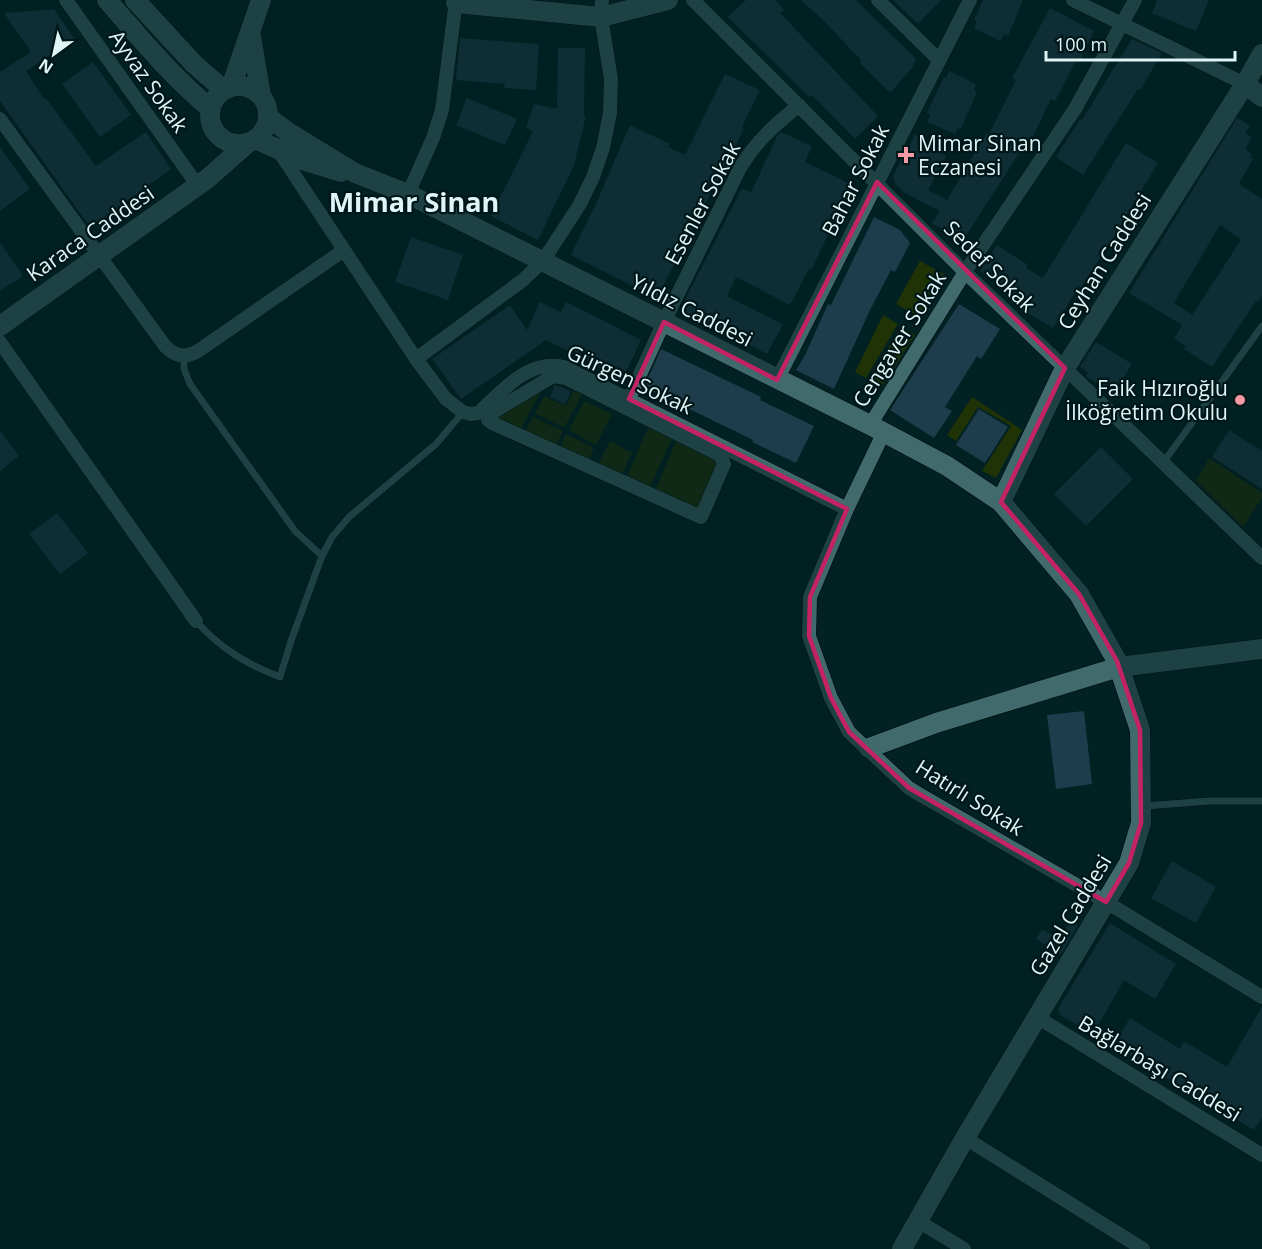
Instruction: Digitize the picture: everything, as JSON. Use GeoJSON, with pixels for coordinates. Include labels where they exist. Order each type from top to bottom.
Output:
{"type":"FeatureCollection","features":[{"type":"Feature","properties":{"kind":"street","name":"Ayvaz Sokak"},"geometry":{"type":"LineString","coordinates":[[66,0],[202,183]]}},
{"type":"Feature","properties":{"kind":"street"},"geometry":{"type":"LineString","coordinates":[[107,0],[159,59],[211,109]]}},
{"type":"Feature","properties":{"kind":"street"},"geometry":{"type":"LineString","coordinates":[[135,0],[194,64],[227,89],[247,87],[261,96]]}},
{"type":"Feature","properties":{"kind":"street"},"geometry":{"type":"LineString","coordinates":[[202,183],[218,134],[212,122],[211,109],[215,98],[227,89],[261,0]]}},
{"type":"Feature","properties":{"kind":"street"},"geometry":{"type":"LineString","coordinates":[[408,194],[433,138],[442,110],[456,2],[602,8],[668,0]]}},
{"type":"Feature","properties":{"kind":"street","name":"Sedef Sokak"},"geometry":{"type":"LineString","coordinates":[[693,0],[965,272],[1262,558]]}},
{"type":"Feature","properties":{"kind":"street"},"geometry":{"type":"LineString","coordinates":[[878,0],[939,60]]}},
{"type":"Feature","properties":{"kind":"street","name":"Bahar Sokak"},"geometry":{"type":"LineString","coordinates":[[777,380],[970,0]]}},
{"type":"Feature","properties":{"kind":"street"},"geometry":{"type":"LineString","coordinates":[[1073,0],[1245,84],[1262,98]]}},
{"type":"Feature","properties":{"kind":"street","name":"Cengaver Sokak"},"geometry":{"type":"LineString","coordinates":[[877,429],[965,272],[1075,109],[1135,0]]}},
{"type":"Feature","properties":{"kind":"street"},"geometry":{"type":"LineString","coordinates":[[416,359],[523,280],[543,261],[580,204],[603,148],[610,113],[611,79],[602,8]]}},
{"type":"Feature","properties":{"kind":"street"},"geometry":{"type":"LineString","coordinates":[[250,33],[261,96],[267,106],[268,117],[264,129],[252,140]]}},
{"type":"Feature","properties":{"kind":"street","name":"Ceyhan Caddesi"},"geometry":{"type":"LineString","coordinates":[[1001,502],[1065,368],[1262,54]]}},
{"type":"Feature","properties":{"kind":"street","name":"Esenler Sokak"},"geometry":{"type":"LineString","coordinates":[[627,403],[664,322],[746,157],[762,137],[799,105]]}},
{"type":"Feature","properties":{"kind":"street","name":"Yıldız Caddesi"},"geometry":{"type":"LineString","coordinates":[[268,117],[356,173],[408,194],[877,429],[946,466],[1001,502]]}},
{"type":"Feature","properties":{"kind":"street"},"geometry":{"type":"LineString","coordinates":[[0,119],[99,257],[173,354],[184,357],[198,351],[344,250]]}},
{"type":"Feature","properties":{"kind":"street","name":"Yıldız Caddesi"},"geometry":{"type":"LineString","coordinates":[[218,134],[223,139],[236,143],[252,140],[326,168],[356,173]]}},
{"type":"Feature","properties":{"kind":"street","name":"Karaca Caddesi"},"geometry":{"type":"LineString","coordinates":[[0,326],[202,183],[252,140]]}},
{"type":"Feature","properties":{"kind":"street"},"geometry":{"type":"LineString","coordinates":[[278,150],[416,359],[446,399],[463,412]]}},
{"type":"Feature","properties":{"kind":"street"},"geometry":{"type":"LineString","coordinates":[[0,342],[196,621]]}},
{"type":"Feature","properties":{"kind":"street","name":"Gürgen Sokak"},"geometry":{"type":"LineString","coordinates":[[463,412],[478,413],[521,375],[538,366],[553,365],[578,373],[627,403],[847,510]]}},
{"type":"Feature","properties":{"kind":"street"},"geometry":{"type":"LineString","coordinates":[[556,376],[627,403],[722,457],[724,464],[700,517],[488,420],[490,415],[498,409],[556,376]]}},
{"type":"Feature","properties":{"kind":"street","name":"Hatırlı Sokak"},"geometry":{"type":"LineString","coordinates":[[877,429],[847,510],[810,597],[809,636],[831,698],[849,732],[909,788],[1106,902],[1262,997]]}},
{"type":"Feature","properties":{"kind":"street","name":"Gazel Caddesi"},"geometry":{"type":"LineString","coordinates":[[902,1249],[965,1138],[1130,863],[1141,822],[1140,730],[1119,667],[1079,594],[1001,502]]}},
{"type":"Feature","properties":{"kind":"street"},"geometry":{"type":"LineString","coordinates":[[868,748],[936,723],[1119,667],[1262,649]]}},
{"type":"Feature","properties":{"kind":"street","name":"Bağlarbaşı Caddesi"},"geometry":{"type":"LineString","coordinates":[[1037,1017],[1262,1155]]}},
{"type":"Feature","properties":{"kind":"street"},"geometry":{"type":"LineString","coordinates":[[965,1138],[1143,1249]]}},
{"type":"Feature","properties":{"kind":"street"},"geometry":{"type":"LineString","coordinates":[[918,1221],[964,1249]]}},
{"type":"Feature","properties":{"kind":"lane"},"geometry":{"type":"LineString","coordinates":[[1163,463],[1262,326]]}},
{"type":"Feature","properties":{"kind":"lane"},"geometry":{"type":"LineString","coordinates":[[184,357],[184,369],[190,384],[295,531],[322,556]]}},
{"type":"Feature","properties":{"kind":"lane"},"geometry":{"type":"LineString","coordinates":[[196,621],[210,637],[234,655],[280,677],[322,556],[332,537],[349,517],[436,444],[463,412]]}},
{"type":"Feature","properties":{"kind":"lane"},"geometry":{"type":"LineString","coordinates":[[1141,807],[1210,801],[1262,801]]}},
{"type":"Feature","properties":{"kind":"highlighted area"},"geometry":{"type":"Polygon","coordinates":[[[877,182],[1065,368],[1001,502],[1079,594],[1117,661],[1140,730],[1141,823],[1129,863],[1106,902],[909,788],[849,732],[831,698],[809,636],[810,597],[847,509],[629,399],[664,322],[777,380],[877,182]]]}},
{"type":"Feature","properties":{"kind":"green space"},"geometry":{"type":"Polygon","coordinates":[[[920,261],[945,275],[921,318],[896,304],[920,261]]]}},
{"type":"Feature","properties":{"kind":"green space"},"geometry":{"type":"Polygon","coordinates":[[[883,315],[898,324],[866,378],[855,372],[883,315]]]}},
{"type":"Feature","properties":{"kind":"green space"},"geometry":{"type":"Polygon","coordinates":[[[901,326],[915,335],[882,386],[869,380],[901,326]]]}},
{"type":"Feature","properties":{"kind":"green space"},"geometry":{"type":"Polygon","coordinates":[[[555,381],[585,389],[564,428],[535,413],[544,396],[566,406],[574,390],[555,381]]]}},
{"type":"Feature","properties":{"kind":"green space"},"geometry":{"type":"Polygon","coordinates":[[[545,384],[519,432],[492,417],[545,384]]]}},
{"type":"Feature","properties":{"kind":"green space"},"geometry":{"type":"Polygon","coordinates":[[[972,397],[1022,430],[996,478],[982,471],[1011,426],[978,407],[956,441],[947,435],[972,397]]]}},
{"type":"Feature","properties":{"kind":"green space"},"geometry":{"type":"Polygon","coordinates":[[[584,401],[612,414],[596,445],[569,430],[584,401]]]}},
{"type":"Feature","properties":{"kind":"green space"},"geometry":{"type":"Polygon","coordinates":[[[533,417],[563,431],[554,449],[523,435],[533,417]]]}},
{"type":"Feature","properties":{"kind":"green space"},"geometry":{"type":"Polygon","coordinates":[[[650,423],[674,435],[648,491],[625,481],[650,423]]]}},
{"type":"Feature","properties":{"kind":"green space"},"geometry":{"type":"Polygon","coordinates":[[[566,434],[594,448],[587,463],[558,451],[566,434]]]}},
{"type":"Feature","properties":{"kind":"green space"},"geometry":{"type":"Polygon","coordinates":[[[678,437],[717,456],[714,461],[718,463],[699,514],[653,495],[678,437]]]}},
{"type":"Feature","properties":{"kind":"green space"},"geometry":{"type":"Polygon","coordinates":[[[610,441],[632,453],[620,478],[596,469],[610,441]]]}},
{"type":"Feature","properties":{"kind":"green space"},"geometry":{"type":"Polygon","coordinates":[[[1209,458],[1262,493],[1262,498],[1243,527],[1196,481],[1209,458]]]}},
{"type":"Feature","properties":{"kind":"building"},"geometry":{"type":"Polygon","coordinates":[[[746,0],[775,0],[784,10],[780,13],[878,116],[855,139],[812,95],[809,97],[728,17],[746,0]]]}},
{"type":"Feature","properties":{"kind":"building"},"geometry":{"type":"Polygon","coordinates":[[[801,0],[856,0],[916,59],[912,68],[890,93],[859,62],[861,60],[823,20],[801,0]]]}},
{"type":"Feature","properties":{"kind":"building"},"geometry":{"type":"Polygon","coordinates":[[[893,0],[941,0],[918,24],[893,0]]]}},
{"type":"Feature","properties":{"kind":"building"},"geometry":{"type":"Polygon","coordinates":[[[983,0],[1023,0],[1008,36],[1004,34],[1001,41],[974,28],[977,21],[974,20],[983,0]]]}},
{"type":"Feature","properties":{"kind":"building"},"geometry":{"type":"Polygon","coordinates":[[[1157,0],[1209,0],[1196,31],[1152,13],[1157,0]]]}},
{"type":"Feature","properties":{"kind":"building"},"geometry":{"type":"Polygon","coordinates":[[[1050,8],[1094,31],[1079,62],[1076,61],[1055,101],[1051,99],[1028,146],[1025,144],[962,242],[932,223],[940,211],[903,192],[895,183],[893,176],[915,134],[924,139],[922,143],[946,156],[928,190],[947,200],[987,133],[989,134],[1016,80],[1012,78],[1050,8]]]}},
{"type":"Feature","properties":{"kind":"building"},"geometry":{"type":"Polygon","coordinates":[[[54,9],[77,42],[66,50],[63,46],[26,71],[44,99],[46,98],[96,166],[146,132],[171,169],[90,227],[0,101],[0,72],[31,52],[4,13],[54,9]]]}},
{"type":"Feature","properties":{"kind":"building"},"geometry":{"type":"Polygon","coordinates":[[[460,38],[539,44],[536,90],[504,88],[505,84],[456,80],[460,38]]]}},
{"type":"Feature","properties":{"kind":"building"},"geometry":{"type":"Polygon","coordinates":[[[1132,39],[1162,53],[1141,89],[1138,89],[1083,175],[1056,157],[1080,119],[1082,120],[1132,39]]]}},
{"type":"Feature","properties":{"kind":"building"},"geometry":{"type":"Polygon","coordinates":[[[558,48],[585,48],[584,116],[586,116],[574,165],[538,240],[491,216],[533,131],[526,128],[534,104],[557,109],[558,48]]]}},
{"type":"Feature","properties":{"kind":"building"},"geometry":{"type":"Polygon","coordinates":[[[93,62],[131,115],[100,137],[62,84],[93,62]]]}},
{"type":"Feature","properties":{"kind":"building"},"geometry":{"type":"Polygon","coordinates":[[[949,71],[976,84],[974,90],[977,92],[961,129],[958,128],[955,134],[927,122],[931,115],[927,113],[949,71]]]}},
{"type":"Feature","properties":{"kind":"building"},"geometry":{"type":"Polygon","coordinates":[[[725,74],[760,90],[742,127],[744,129],[657,298],[571,255],[630,125],[670,144],[668,147],[685,155],[725,74]]]}},
{"type":"Feature","properties":{"kind":"building"},"geometry":{"type":"Polygon","coordinates":[[[467,98],[517,119],[505,145],[456,125],[467,98]]]}},
{"type":"Feature","properties":{"kind":"building"},"geometry":{"type":"Polygon","coordinates":[[[1237,118],[1250,125],[1245,133],[1252,137],[1245,149],[1252,154],[1250,157],[1253,159],[1239,184],[1262,199],[1262,296],[1258,302],[1256,301],[1212,367],[1184,349],[1186,346],[1174,339],[1182,325],[1129,293],[1237,118]],[[1220,225],[1174,303],[1192,315],[1241,240],[1220,225]]]}},
{"type":"Feature","properties":{"kind":"building"},"geometry":{"type":"Polygon","coordinates":[[[781,132],[812,146],[805,162],[852,185],[811,270],[809,269],[790,305],[736,277],[727,296],[783,324],[767,354],[680,310],[742,188],[751,193],[777,136],[781,132]]]}},
{"type":"Feature","properties":{"kind":"building"},"geometry":{"type":"Polygon","coordinates":[[[1126,143],[1158,163],[1108,246],[1081,287],[1079,286],[1053,328],[1016,306],[1021,298],[980,271],[997,245],[1028,265],[1026,268],[1043,278],[1126,143]]]}},
{"type":"Feature","properties":{"kind":"building"},"geometry":{"type":"Polygon","coordinates":[[[0,147],[30,189],[0,211],[0,147]]]}},
{"type":"Feature","properties":{"kind":"building"},"geometry":{"type":"Polygon","coordinates":[[[874,217],[900,230],[910,243],[895,272],[891,270],[870,310],[834,389],[796,370],[874,217]]]}},
{"type":"Feature","properties":{"kind":"building"},"geometry":{"type":"Polygon","coordinates":[[[411,237],[463,255],[448,300],[395,282],[411,237]]]}},
{"type":"Feature","properties":{"kind":"building"},"geometry":{"type":"Polygon","coordinates":[[[0,242],[23,276],[0,291],[0,242]]]}},
{"type":"Feature","properties":{"kind":"building"},"geometry":{"type":"Polygon","coordinates":[[[540,302],[561,312],[566,302],[641,340],[623,378],[546,340],[461,399],[432,359],[510,305],[527,330],[540,302]]]}},
{"type":"Feature","properties":{"kind":"building"},"geometry":{"type":"Polygon","coordinates":[[[959,304],[1000,329],[981,359],[977,356],[945,407],[952,411],[934,438],[890,410],[959,304]]]}},
{"type":"Feature","properties":{"kind":"building"},"geometry":{"type":"Polygon","coordinates":[[[1096,342],[1132,364],[1113,394],[1086,376],[1088,372],[1080,367],[1096,342]]]}},
{"type":"Feature","properties":{"kind":"building"},"geometry":{"type":"Polygon","coordinates":[[[661,349],[761,397],[760,400],[814,426],[796,463],[644,387],[661,349]]]}},
{"type":"Feature","properties":{"kind":"building"},"geometry":{"type":"Polygon","coordinates":[[[555,385],[571,391],[565,404],[550,397],[555,385]]]}},
{"type":"Feature","properties":{"kind":"building"},"geometry":{"type":"Polygon","coordinates":[[[979,409],[1008,427],[985,463],[956,445],[979,409]]]}},
{"type":"Feature","properties":{"kind":"building"},"geometry":{"type":"Polygon","coordinates":[[[1229,430],[1262,451],[1262,489],[1212,457],[1229,430]]]}},
{"type":"Feature","properties":{"kind":"building"},"geometry":{"type":"Polygon","coordinates":[[[0,431],[19,456],[0,471],[0,431]]]}},
{"type":"Feature","properties":{"kind":"building"},"geometry":{"type":"Polygon","coordinates":[[[1101,447],[1133,479],[1086,526],[1054,494],[1101,447]]]}},
{"type":"Feature","properties":{"kind":"building"},"geometry":{"type":"Polygon","coordinates":[[[57,513],[88,553],[60,574],[29,534],[57,513]]]}},
{"type":"Feature","properties":{"kind":"building"},"geometry":{"type":"Polygon","coordinates":[[[1084,711],[1092,784],[1056,789],[1047,715],[1084,711]]]}},
{"type":"Feature","properties":{"kind":"building"},"geometry":{"type":"Polygon","coordinates":[[[1172,861],[1216,887],[1196,923],[1151,898],[1172,861]]]}},
{"type":"Feature","properties":{"kind":"building"},"geometry":{"type":"Polygon","coordinates":[[[1070,921],[1078,925],[1061,954],[1036,939],[1042,929],[1060,939],[1070,921]]]}},
{"type":"Feature","properties":{"kind":"building"},"geometry":{"type":"Polygon","coordinates":[[[1110,923],[1176,964],[1155,999],[1124,980],[1093,1034],[1060,1015],[1058,1009],[1110,923]]]}},
{"type":"Feature","properties":{"kind":"building"},"geometry":{"type":"Polygon","coordinates":[[[1262,1007],[1262,1117],[1254,1130],[1113,1045],[1130,1018],[1180,1049],[1184,1041],[1227,1067],[1262,1007]]]}},
{"type":"Feature","properties":{"kind":"place","name":"Mimar Sinan Eczanesi"},"geometry":{"type":"Point","coordinates":[906,155]}},
{"type":"Feature","properties":{"kind":"place","name":"Faik Hızıroğlu İlköğretim Okulu"},"geometry":{"type":"Point","coordinates":[1240,400]}},
{"type":"Feature","properties":{"kind":"district","name":"Mimar Sinan"},"geometry":{"type":"Point","coordinates":[414,201]}}]}
